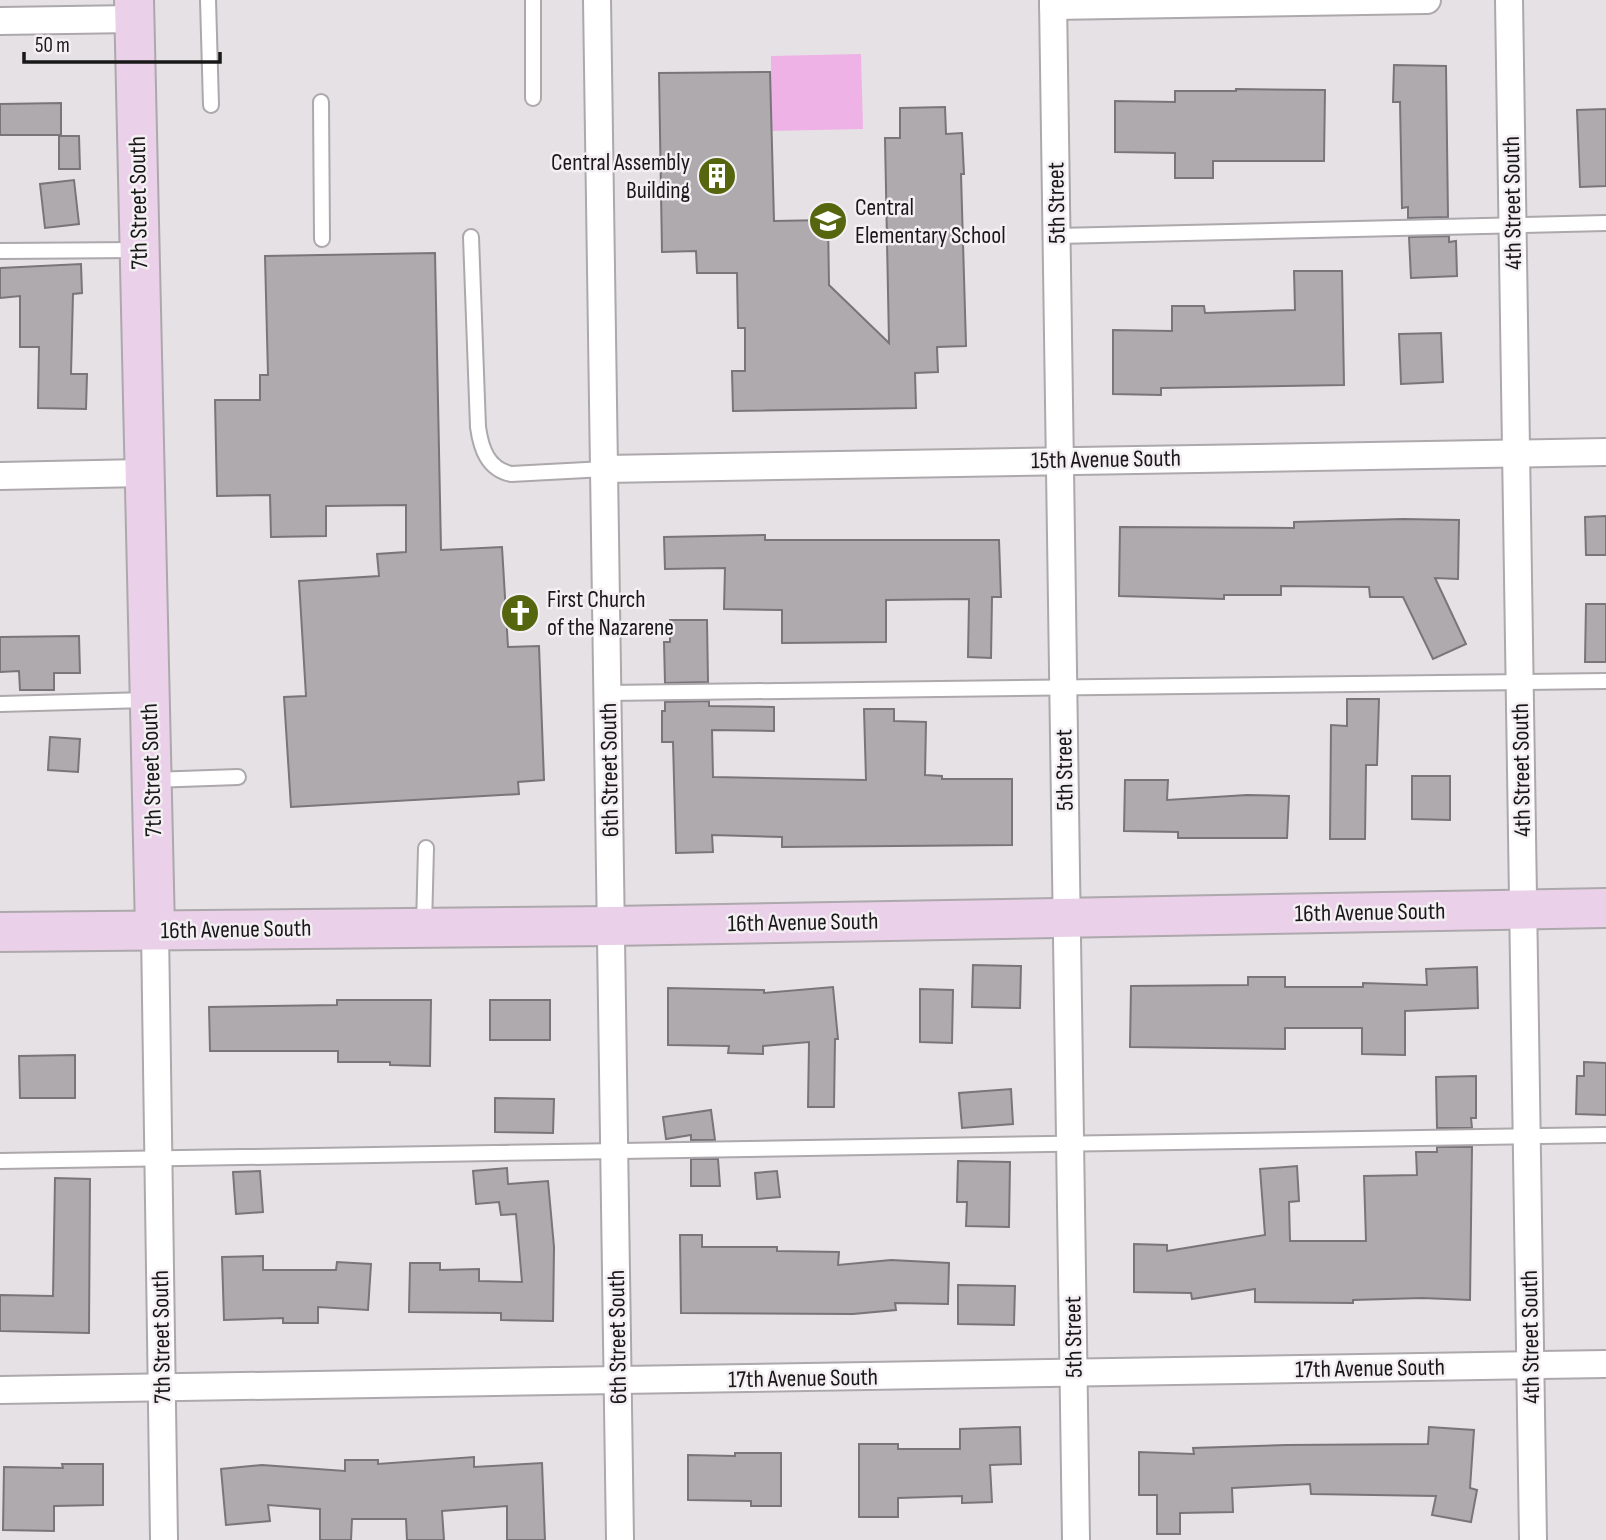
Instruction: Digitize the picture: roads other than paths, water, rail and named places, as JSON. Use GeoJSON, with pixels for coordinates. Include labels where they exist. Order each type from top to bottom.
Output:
{"type":"FeatureCollection","features":[{"type":"Feature","properties":{"kind":"street","name":"6th Street South"},"geometry":{"type":"LineString","coordinates":[[597,0],[620,1540]]}},
{"type":"Feature","properties":{"kind":"street"},"geometry":{"type":"LineString","coordinates":[[1053,3],[1427,0]]}},
{"type":"Feature","properties":{"kind":"street","name":"4th Street South"},"geometry":{"type":"LineString","coordinates":[[1509,0],[1533,1540]]}},
{"type":"Feature","properties":{"kind":"street","name":"5th Street"},"geometry":{"type":"LineString","coordinates":[[1053,3],[1076,1540]]}},
{"type":"Feature","properties":{"kind":"street"},"geometry":{"type":"LineString","coordinates":[[0,21],[134,9]]}},
{"type":"Feature","properties":{"kind":"street","name":"7th Street South"},"geometry":{"type":"LineString","coordinates":[[134,9],[142,474],[155,930],[164,1540]]}},
{"type":"Feature","properties":{"kind":"street","name":"15th Avenue South"},"geometry":{"type":"LineString","coordinates":[[605,469],[1606,452]]}},
{"type":"Feature","properties":{"kind":"street"},"geometry":{"type":"LineString","coordinates":[[0,477],[142,474]]}},
{"type":"Feature","properties":{"kind":"street","name":"16th Avenue South"},"geometry":{"type":"LineString","coordinates":[[0,932],[611,926],[1606,908]]}},
{"type":"Feature","properties":{"kind":"street","name":"17th Avenue South"},"geometry":{"type":"LineString","coordinates":[[0,1390],[1606,1364]]}},
{"type":"Feature","properties":{"kind":"lane"},"geometry":{"type":"LineString","coordinates":[[208,0],[211,104]]}},
{"type":"Feature","properties":{"kind":"lane"},"geometry":{"type":"LineString","coordinates":[[533,0],[533,98]]}},
{"type":"Feature","properties":{"kind":"lane"},"geometry":{"type":"LineString","coordinates":[[321,102],[322,239]]}},
{"type":"Feature","properties":{"kind":"lane"},"geometry":{"type":"LineString","coordinates":[[1057,236],[1606,223]]}},
{"type":"Feature","properties":{"kind":"lane"},"geometry":{"type":"LineString","coordinates":[[471,237],[478,428],[484,453],[501,472],[511,474],[605,469]]}},
{"type":"Feature","properties":{"kind":"lane"},"geometry":{"type":"LineString","coordinates":[[0,251],[139,250]]}},
{"type":"Feature","properties":{"kind":"lane"},"geometry":{"type":"LineString","coordinates":[[607,693],[1606,681]]}},
{"type":"Feature","properties":{"kind":"lane"},"geometry":{"type":"LineString","coordinates":[[0,704],[149,700]]}},
{"type":"Feature","properties":{"kind":"lane"},"geometry":{"type":"LineString","coordinates":[[151,780],[238,777]]}},
{"type":"Feature","properties":{"kind":"lane"},"geometry":{"type":"LineString","coordinates":[[424,926],[426,848]]}},
{"type":"Feature","properties":{"kind":"lane"},"geometry":{"type":"LineString","coordinates":[[0,1160],[613,1153],[1606,1135]]}},
{"type":"Feature","properties":{"kind":"place","name":"Central Assembly Building"},"geometry":{"type":"Point","coordinates":[717,176]}},
{"type":"Feature","properties":{"kind":"place","name":"Central Elementary School"},"geometry":{"type":"Point","coordinates":[828,221]}},
{"type":"Feature","properties":{"kind":"place","name":"First Church of the Nazarene"},"geometry":{"type":"Point","coordinates":[520,613]}}]}
